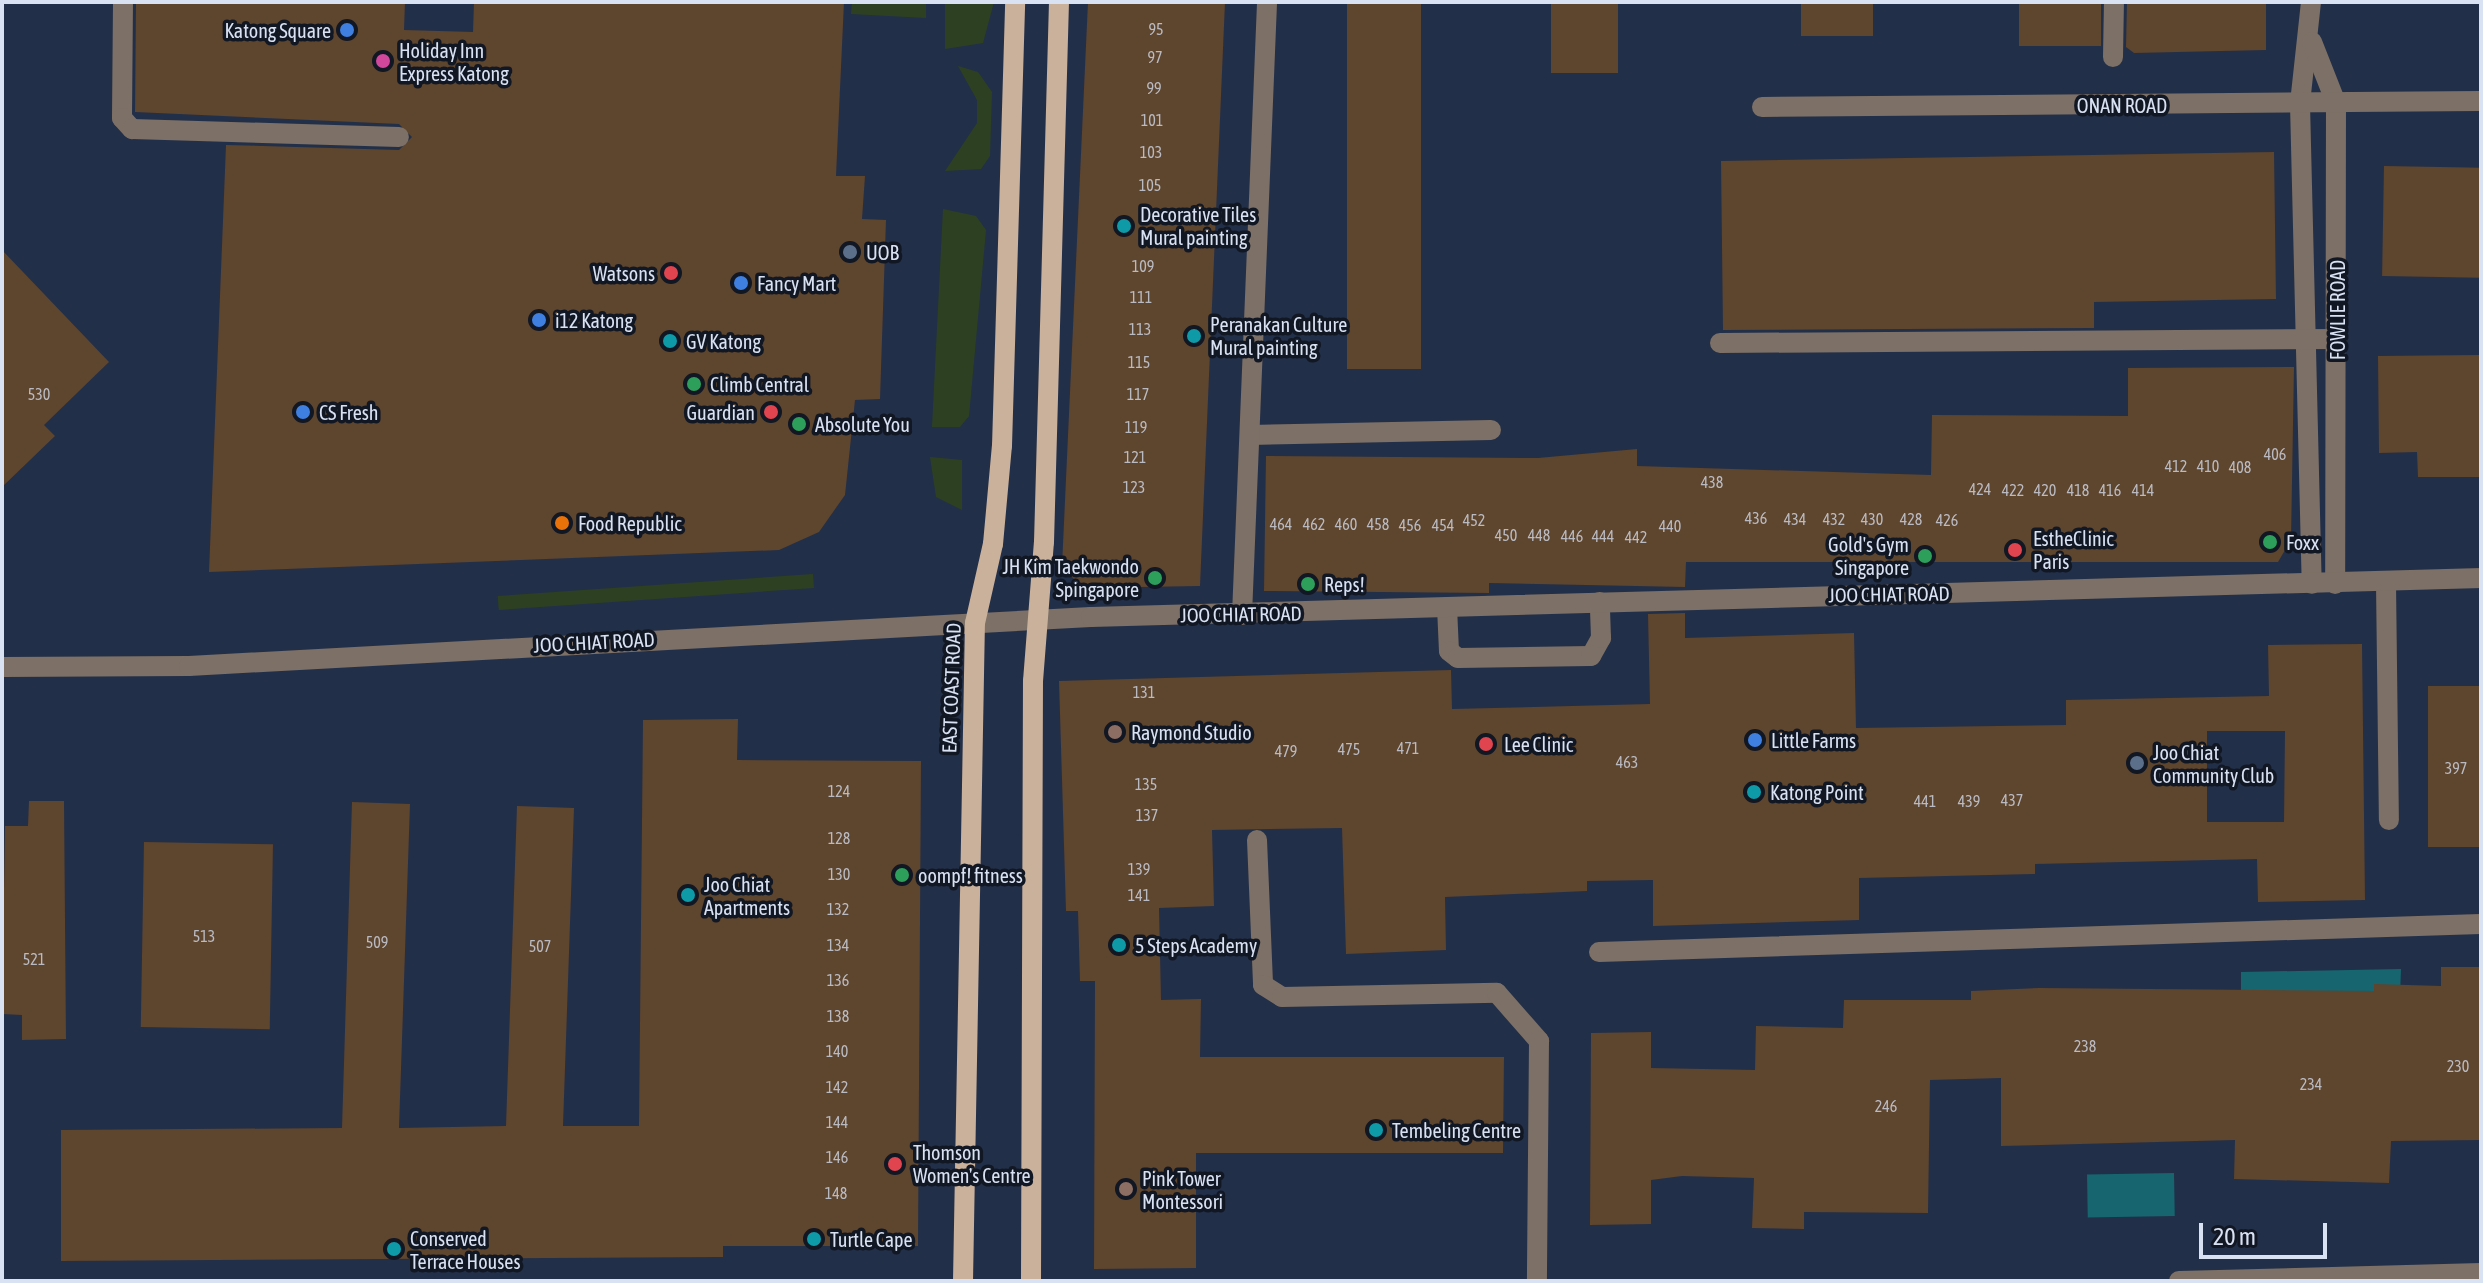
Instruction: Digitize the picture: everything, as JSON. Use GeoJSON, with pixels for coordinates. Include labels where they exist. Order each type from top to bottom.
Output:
{"type":"FeatureCollection","features":[{"type":"Feature","properties":{"kind":"main road","name":"EAST COAST ROAD"},"geometry":{"type":"LineString","coordinates":[[963,1281],[975,623],[993,544],[1002,446],[1015,2]]}},
{"type":"Feature","properties":{"kind":"main road"},"geometry":{"type":"LineString","coordinates":[[1031,1281],[1036,620],[1044,542],[1059,2]]}},
{"type":"Feature","properties":{"kind":"street"},"geometry":{"type":"LineString","coordinates":[[123,2],[122,118],[132,129],[399,137]]}},
{"type":"Feature","properties":{"kind":"street"},"geometry":{"type":"LineString","coordinates":[[1242,615],[1267,2]]}},
{"type":"Feature","properties":{"kind":"street"},"geometry":{"type":"LineString","coordinates":[[2113,57],[2114,2]]}},
{"type":"Feature","properties":{"kind":"street","name":"FOWLIE ROAD"},"geometry":{"type":"LineString","coordinates":[[2311,2],[2312,42],[2300,104],[2312,584]]}},
{"type":"Feature","properties":{"kind":"street","name":"FOWLIE ROAD"},"geometry":{"type":"LineString","coordinates":[[2312,42],[2336,103],[2335,584]]}},
{"type":"Feature","properties":{"kind":"street","name":"ONAN ROAD"},"geometry":{"type":"LineString","coordinates":[[1762,107],[2481,101]]}},
{"type":"Feature","properties":{"kind":"street"},"geometry":{"type":"LineString","coordinates":[[1720,343],[2337,339]]}},
{"type":"Feature","properties":{"kind":"street"},"geometry":{"type":"LineString","coordinates":[[1250,435],[1491,430]]}},
{"type":"Feature","properties":{"kind":"street","name":"JOO CHIAT ROAD"},"geometry":{"type":"LineString","coordinates":[[2,667],[189,666],[1036,620],[2481,578]]}},
{"type":"Feature","properties":{"kind":"street"},"geometry":{"type":"LineString","coordinates":[[2386,583],[2389,820]]}},
{"type":"Feature","properties":{"kind":"street"},"geometry":{"type":"LineString","coordinates":[[1447,607],[1449,651],[1458,658],[1591,656],[1601,638],[1600,602]]}},
{"type":"Feature","properties":{"kind":"street"},"geometry":{"type":"LineString","coordinates":[[1257,840],[1263,985],[1282,997],[1497,993],[1539,1041],[1537,1281]]}},
{"type":"Feature","properties":{"kind":"street"},"geometry":{"type":"LineString","coordinates":[[1599,952],[2481,924]]}},
{"type":"Feature","properties":{"kind":"street"},"geometry":{"type":"LineString","coordinates":[[2179,1281],[2481,1273]]}},
{"type":"Feature","properties":{"kind":"shaded area"},"geometry":{"type":"Polygon","coordinates":[[[852,2],[926,2],[926,18],[851,14],[852,2]]]}},
{"type":"Feature","properties":{"kind":"shaded area"},"geometry":{"type":"Polygon","coordinates":[[[945,2],[994,2],[983,43],[945,49],[945,2]]]}},
{"type":"Feature","properties":{"kind":"shaded area"},"geometry":{"type":"Polygon","coordinates":[[[958,66],[978,72],[992,92],[990,156],[981,169],[945,171],[977,123],[977,100],[958,66]]]}},
{"type":"Feature","properties":{"kind":"shaded area"},"geometry":{"type":"Polygon","coordinates":[[[943,209],[976,216],[986,230],[969,416],[960,427],[932,427],[943,209]]]}},
{"type":"Feature","properties":{"kind":"shaded area"},"geometry":{"type":"Polygon","coordinates":[[[930,457],[962,460],[962,510],[936,497],[930,457]]]}},
{"type":"Feature","properties":{"kind":"shaded area"},"geometry":{"type":"Polygon","coordinates":[[[813,574],[814,588],[499,610],[498,596],[813,574]]]}},
{"type":"Feature","properties":{"kind":"shaded area"},"geometry":{"type":"Polygon","coordinates":[[[2401,969],[2400,996],[2241,992],[2241,972],[2401,969]]]}},
{"type":"Feature","properties":{"kind":"shaded area"},"geometry":{"type":"Polygon","coordinates":[[[2174,1173],[2175,1216],[2088,1218],[2087,1175],[2174,1173]]]}},
{"type":"Feature","properties":{"kind":"building","name":"i12 Katong"},"geometry":{"type":"Polygon","coordinates":[[[136,2],[405,2],[404,30],[473,32],[474,2],[844,2],[836,176],[865,176],[862,219],[886,220],[880,399],[855,400],[845,495],[819,532],[779,550],[209,572],[226,145],[399,150],[412,137],[399,124],[135,112],[136,2]]]}},
{"type":"Feature","properties":{"kind":"building"},"geometry":{"type":"Polygon","coordinates":[[[1088,2],[1225,2],[1200,586],[1082,588],[1062,566],[1088,2]]]}},
{"type":"Feature","properties":{"kind":"building"},"geometry":{"type":"Polygon","coordinates":[[[1347,2],[1421,2],[1421,369],[1347,369],[1347,2]]]}},
{"type":"Feature","properties":{"kind":"building"},"geometry":{"type":"Polygon","coordinates":[[[1551,2],[1618,2],[1618,73],[1551,73],[1551,2]]]}},
{"type":"Feature","properties":{"kind":"building"},"geometry":{"type":"Polygon","coordinates":[[[1801,2],[1873,2],[1873,36],[1801,36],[1801,2]]]}},
{"type":"Feature","properties":{"kind":"building"},"geometry":{"type":"Polygon","coordinates":[[[2019,2],[2101,2],[2101,46],[2019,46],[2019,2]]]}},
{"type":"Feature","properties":{"kind":"building"},"geometry":{"type":"Polygon","coordinates":[[[2127,2],[2266,2],[2266,50],[2134,53],[2126,47],[2127,2]]]}},
{"type":"Feature","properties":{"kind":"building"},"geometry":{"type":"Polygon","coordinates":[[[2274,152],[2276,299],[2094,302],[2094,328],[1723,330],[1721,161],[2274,152]]]}},
{"type":"Feature","properties":{"kind":"building"},"geometry":{"type":"Polygon","coordinates":[[[2384,166],[2481,168],[2479,278],[2382,276],[2384,166]]]}},
{"type":"Feature","properties":{"kind":"building"},"geometry":{"type":"Polygon","coordinates":[[[2,250],[109,362],[44,425],[55,436],[2,487],[2,250]]]}},
{"type":"Feature","properties":{"kind":"building"},"geometry":{"type":"Polygon","coordinates":[[[2481,355],[2481,477],[2418,477],[2417,452],[2379,453],[2378,356],[2481,355]]]}},
{"type":"Feature","properties":{"kind":"building"},"geometry":{"type":"Polygon","coordinates":[[[2294,367],[2291,540],[2278,562],[1686,562],[1685,587],[1489,583],[1489,593],[1264,591],[1266,456],[1538,458],[1637,449],[1637,466],[1931,475],[1932,415],[2128,416],[2128,368],[2294,367]]]}},
{"type":"Feature","properties":{"kind":"building"},"geometry":{"type":"Polygon","coordinates":[[[1685,613],[1685,638],[1854,633],[1856,728],[2066,725],[2066,700],[2269,696],[2268,645],[2362,644],[2365,900],[2258,902],[2257,859],[2035,864],[2035,874],[1859,878],[1859,920],[1653,926],[1653,880],[1587,881],[1587,891],[1445,897],[1446,950],[1346,954],[1342,828],[1212,830],[1214,906],[1159,908],[1161,1000],[1201,999],[1200,1057],[1504,1057],[1503,1153],[1196,1153],[1196,1268],[1094,1269],[1095,981],[1080,981],[1078,911],[1066,911],[1059,681],[1451,670],[1452,709],[1650,704],[1648,614],[1685,613]],[[2207,731],[2207,822],[2284,822],[2285,731],[2207,731]]]}},
{"type":"Feature","properties":{"kind":"building"},"geometry":{"type":"Polygon","coordinates":[[[2428,686],[2481,686],[2481,847],[2428,847],[2428,686]]]}},
{"type":"Feature","properties":{"kind":"building"},"geometry":{"type":"Polygon","coordinates":[[[738,719],[737,760],[921,761],[918,1246],[723,1246],[723,1257],[61,1261],[61,1130],[342,1128],[352,802],[410,804],[399,1128],[506,1126],[517,806],[574,808],[563,1126],[639,1126],[643,720],[738,719]]]}},
{"type":"Feature","properties":{"kind":"building"},"geometry":{"type":"Polygon","coordinates":[[[29,801],[64,801],[66,1039],[22,1040],[22,1015],[2,1014],[5,826],[28,826],[29,801]]]}},
{"type":"Feature","properties":{"kind":"building"},"geometry":{"type":"Polygon","coordinates":[[[144,842],[273,844],[270,1029],[141,1027],[144,842]]]}},
{"type":"Feature","properties":{"kind":"building"},"geometry":{"type":"Polygon","coordinates":[[[2441,967],[2481,967],[2481,1140],[2391,1141],[2389,1183],[2234,1179],[2235,1140],[2001,1146],[2001,1078],[1930,1080],[1928,1213],[1804,1212],[1804,1229],[1752,1228],[1754,1178],[1682,1176],[1651,1180],[1651,1224],[1590,1225],[1591,1033],[1651,1032],[1651,1068],[1755,1070],[1756,1026],[1843,1028],[1844,1000],[1971,1000],[1971,991],[2039,988],[2374,991],[2374,984],[2441,986],[2441,967]]]}},
{"type":"Feature","properties":{"kind":"place","name":"Katong Square"},"geometry":{"type":"Point","coordinates":[347,30]}},
{"type":"Feature","properties":{"kind":"place","name":"Holiday Inn Express Katong"},"geometry":{"type":"Point","coordinates":[383,61]}},
{"type":"Feature","properties":{"kind":"place","name":"Decorative Tiles Mural painting"},"geometry":{"type":"Point","coordinates":[1124,226]}},
{"type":"Feature","properties":{"kind":"place","name":"UOB"},"geometry":{"type":"Point","coordinates":[850,252]}},
{"type":"Feature","properties":{"kind":"place","name":"Watsons"},"geometry":{"type":"Point","coordinates":[671,273]}},
{"type":"Feature","properties":{"kind":"place","name":"Fancy Mart"},"geometry":{"type":"Point","coordinates":[741,283]}},
{"type":"Feature","properties":{"kind":"place","name":"i12 Katong"},"geometry":{"type":"Point","coordinates":[539,320]}},
{"type":"Feature","properties":{"kind":"place","name":"Peranakan Culture Mural painting"},"geometry":{"type":"Point","coordinates":[1194,336]}},
{"type":"Feature","properties":{"kind":"place","name":"GV Katong"},"geometry":{"type":"Point","coordinates":[670,341]}},
{"type":"Feature","properties":{"kind":"place","name":"Climb Central"},"geometry":{"type":"Point","coordinates":[694,384]}},
{"type":"Feature","properties":{"kind":"place","name":"CS Fresh"},"geometry":{"type":"Point","coordinates":[303,412]}},
{"type":"Feature","properties":{"kind":"place","name":"Guardian"},"geometry":{"type":"Point","coordinates":[771,412]}},
{"type":"Feature","properties":{"kind":"place","name":"Absolute You"},"geometry":{"type":"Point","coordinates":[799,424]}},
{"type":"Feature","properties":{"kind":"place","name":"Food Republic"},"geometry":{"type":"Point","coordinates":[562,523]}},
{"type":"Feature","properties":{"kind":"place","name":"Foxx"},"geometry":{"type":"Point","coordinates":[2270,542]}},
{"type":"Feature","properties":{"kind":"place","name":"EstheClinic Paris"},"geometry":{"type":"Point","coordinates":[2015,550]}},
{"type":"Feature","properties":{"kind":"place","name":"Gold's Gym Singapore"},"geometry":{"type":"Point","coordinates":[1925,556]}},
{"type":"Feature","properties":{"kind":"place","name":"JH Kim Taekwondo Spingapore"},"geometry":{"type":"Point","coordinates":[1155,578]}},
{"type":"Feature","properties":{"kind":"place","name":"Reps!"},"geometry":{"type":"Point","coordinates":[1308,584]}},
{"type":"Feature","properties":{"kind":"place","name":"Raymond Studio"},"geometry":{"type":"Point","coordinates":[1115,732]}},
{"type":"Feature","properties":{"kind":"place","name":"Little Farms"},"geometry":{"type":"Point","coordinates":[1755,740]}},
{"type":"Feature","properties":{"kind":"place","name":"Lee Clinic"},"geometry":{"type":"Point","coordinates":[1486,744]}},
{"type":"Feature","properties":{"kind":"place","name":"Joo Chiat Community Club"},"geometry":{"type":"Point","coordinates":[2137,763]}},
{"type":"Feature","properties":{"kind":"place","name":"Katong Point"},"geometry":{"type":"Point","coordinates":[1754,792]}},
{"type":"Feature","properties":{"kind":"place","name":"oompf! fitness"},"geometry":{"type":"Point","coordinates":[902,875]}},
{"type":"Feature","properties":{"kind":"place","name":"Joo Chiat Apartments"},"geometry":{"type":"Point","coordinates":[688,895]}},
{"type":"Feature","properties":{"kind":"place","name":"5 Steps Academy"},"geometry":{"type":"Point","coordinates":[1119,945]}},
{"type":"Feature","properties":{"kind":"place","name":"Tembeling Centre"},"geometry":{"type":"Point","coordinates":[1376,1130]}},
{"type":"Feature","properties":{"kind":"place","name":"Thomson Women's Centre"},"geometry":{"type":"Point","coordinates":[895,1164]}},
{"type":"Feature","properties":{"kind":"place","name":"Pink Tower Montessori"},"geometry":{"type":"Point","coordinates":[1126,1189]}},
{"type":"Feature","properties":{"kind":"place","name":"Turtle Cape"},"geometry":{"type":"Point","coordinates":[814,1239]}},
{"type":"Feature","properties":{"kind":"place","name":"Conserved Terrace Houses"},"geometry":{"type":"Point","coordinates":[394,1249]}}]}
